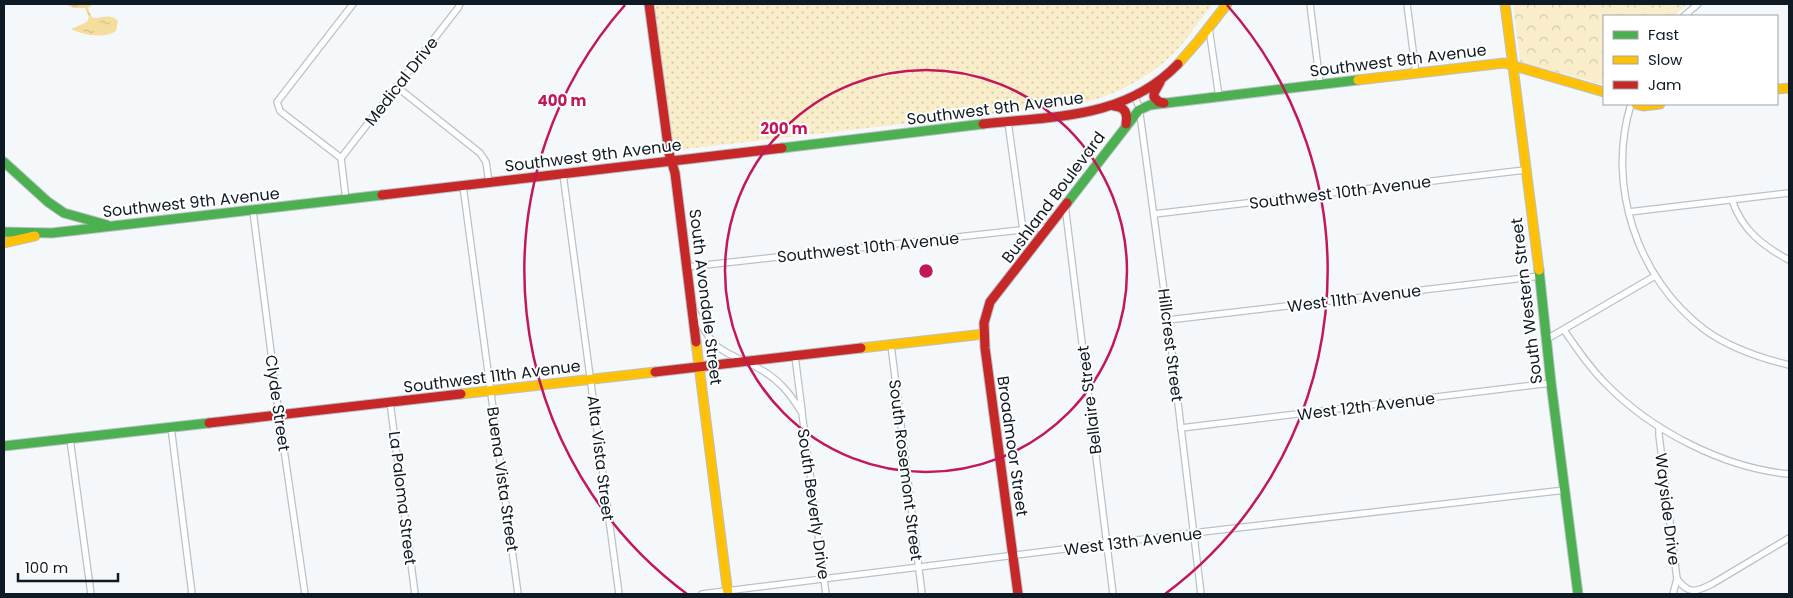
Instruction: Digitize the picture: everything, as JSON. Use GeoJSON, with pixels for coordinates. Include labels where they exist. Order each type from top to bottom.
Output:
{"type":"FeatureCollection","features":[{"type":"Feature","properties":{"kind":"main road","name":"South Avondale Street"},"geometry":{"type":"LineString","coordinates":[[649,4],[669,153],[675,173],[728,593]]}},
{"type":"Feature","properties":{"kind":"main road"},"geometry":{"type":"LineString","coordinates":[[1135,97],[1160,82],[1184,59],[1227,4]]}},
{"type":"Feature","properties":{"kind":"main road","name":"South Western Street"},"geometry":{"type":"LineString","coordinates":[[1505,4],[1578,594]]}},
{"type":"Feature","properties":{"kind":"main road","name":"Southwest 9th Avenue"},"geometry":{"type":"LineString","coordinates":[[1139,108],[1164,103],[1504,63],[1603,92]]}},
{"type":"Feature","properties":{"kind":"main road"},"geometry":{"type":"LineString","coordinates":[[1160,82],[1154,97],[1159,102],[1164,103]]}},
{"type":"Feature","properties":{"kind":"main road","name":"Southwest 9th Avenue"},"geometry":{"type":"LineString","coordinates":[[4,243],[52,233],[1080,114],[1119,107],[1135,97]]}},
{"type":"Feature","properties":{"kind":"main road"},"geometry":{"type":"LineString","coordinates":[[1119,107],[1139,108]]}},
{"type":"Feature","properties":{"kind":"main road"},"geometry":{"type":"LineString","coordinates":[[1119,107],[1128,114],[1125,127]]}},
{"type":"Feature","properties":{"kind":"main road","name":"Bushland Boulevard"},"geometry":{"type":"LineString","coordinates":[[990,302],[1139,108]]}},
{"type":"Feature","properties":{"kind":"main road"},"geometry":{"type":"LineString","coordinates":[[4,162],[48,202],[64,213],[114,226]]}},
{"type":"Feature","properties":{"kind":"main road","name":"Southwest 9th Avenue"},"geometry":{"type":"LineString","coordinates":[[4,232],[52,233]]}},
{"type":"Feature","properties":{"kind":"main road","name":"Broadmoor Street"},"geometry":{"type":"LineString","coordinates":[[990,302],[984,323],[984,334],[1018,594]]}},
{"type":"Feature","properties":{"kind":"main road","name":"Southwest 11th Avenue"},"geometry":{"type":"LineString","coordinates":[[4,446],[984,334]]}},
{"type":"Feature","properties":{"kind":"street"},"geometry":{"type":"LineString","coordinates":[[346,200],[341,158],[280,111],[277,102],[353,4]]}},
{"type":"Feature","properties":{"kind":"street","name":"Medical Drive"},"geometry":{"type":"LineString","coordinates":[[341,158],[460,4]]}},
{"type":"Feature","properties":{"kind":"street"},"geometry":{"type":"LineString","coordinates":[[1310,4],[1320,84]]}},
{"type":"Feature","properties":{"kind":"street"},"geometry":{"type":"LineString","coordinates":[[1407,4],[1416,74]]}},
{"type":"Feature","properties":{"kind":"street"},"geometry":{"type":"LineString","coordinates":[[1685,15],[1698,4]]}},
{"type":"Feature","properties":{"kind":"street"},"geometry":{"type":"LineString","coordinates":[[1209,28],[1219,97]]}},
{"type":"Feature","properties":{"kind":"street"},"geometry":{"type":"LineString","coordinates":[[397,87],[480,153],[486,162],[489,183]]}},
{"type":"Feature","properties":{"kind":"street","name":"Hillcrest Street"},"geometry":{"type":"LineString","coordinates":[[1135,97],[1139,108],[1154,214],[1201,594]]}},
{"type":"Feature","properties":{"kind":"street"},"geometry":{"type":"LineString","coordinates":[[1631,105],[1626,124],[1623,161],[1624,188],[1635,232],[1655,276],[1671,298],[1705,329],[1733,346],[1762,358],[1789,366]]}},
{"type":"Feature","properties":{"kind":"street"},"geometry":{"type":"LineString","coordinates":[[1008,122],[1022,230]]}},
{"type":"Feature","properties":{"kind":"street","name":"Southwest 10th Avenue"},"geometry":{"type":"LineString","coordinates":[[1154,214],[1525,170]]}},
{"type":"Feature","properties":{"kind":"street","name":"Alta Vista Street"},"geometry":{"type":"LineString","coordinates":[[563,174],[619,594]]}},
{"type":"Feature","properties":{"kind":"street","name":"Buena Vista Street"},"geometry":{"type":"LineString","coordinates":[[463,186],[518,594]]}},
{"type":"Feature","properties":{"kind":"street"},"geometry":{"type":"LineString","coordinates":[[1629,212],[1789,193]]}},
{"type":"Feature","properties":{"kind":"street"},"geometry":{"type":"LineString","coordinates":[[1732,200],[1736,212],[1747,229],[1766,247],[1789,260]]}},
{"type":"Feature","properties":{"kind":"street","name":"Bellaire Street"},"geometry":{"type":"LineString","coordinates":[[1065,205],[1113,594]]}},
{"type":"Feature","properties":{"kind":"street","name":"Clyde Street"},"geometry":{"type":"LineString","coordinates":[[253,210],[279,415],[305,594]]}},
{"type":"Feature","properties":{"kind":"street","name":"Southwest 10th Avenue"},"geometry":{"type":"LineString","coordinates":[[687,267],[1048,227]]}},
{"type":"Feature","properties":{"kind":"street","name":"West 11th Avenue"},"geometry":{"type":"LineString","coordinates":[[1168,320],[1540,276]]}},
{"type":"Feature","properties":{"kind":"street"},"geometry":{"type":"LineString","coordinates":[[1547,340],[1655,276]]}},
{"type":"Feature","properties":{"kind":"street","name":"South Beverly Drive"},"geometry":{"type":"LineString","coordinates":[[692,308],[707,334],[716,345],[742,362],[767,373],[779,382],[790,393],[802,413]]}},
{"type":"Feature","properties":{"kind":"street"},"geometry":{"type":"LineString","coordinates":[[1564,330],[1582,357],[1606,385],[1659,427],[1685,442],[1718,455],[1747,465],[1789,474]]}},
{"type":"Feature","properties":{"kind":"street","name":"South Rosemont Street"},"geometry":{"type":"LineString","coordinates":[[891,345],[922,594]]}},
{"type":"Feature","properties":{"kind":"street","name":"South Beverly Drive"},"geometry":{"type":"LineString","coordinates":[[795,356],[826,594]]}},
{"type":"Feature","properties":{"kind":"street","name":"West 12th Avenue"},"geometry":{"type":"LineString","coordinates":[[1181,428],[1551,383]]}},
{"type":"Feature","properties":{"kind":"street","name":"La Paloma Street"},"geometry":{"type":"LineString","coordinates":[[390,402],[415,594]]}},
{"type":"Feature","properties":{"kind":"street"},"geometry":{"type":"LineString","coordinates":[[171,427],[192,594]]}},
{"type":"Feature","properties":{"kind":"street","name":"Wayside Drive"},"geometry":{"type":"LineString","coordinates":[[1659,427],[1677,579],[1684,588],[1699,590],[1712,584],[1789,538]]}},
{"type":"Feature","properties":{"kind":"street"},"geometry":{"type":"LineString","coordinates":[[70,439],[91,594]]}},
{"type":"Feature","properties":{"kind":"street","name":"West 13th Avenue"},"geometry":{"type":"LineString","coordinates":[[702,594],[728,593],[1193,533],[1565,490]]}},
{"type":"Feature","properties":{"kind":"street"},"geometry":{"type":"LineString","coordinates":[[1674,594],[1677,579]]}},
{"type":"Feature","properties":{"kind":"street"},"geometry":{"type":"LineString","coordinates":[[1704,594],[1712,584]]}},
{"type":"Feature","properties":{"kind":"green space"},"geometry":{"type":"Polygon","coordinates":[[[653,4],[1213,4],[1177,50],[1145,77],[1125,88],[1083,103],[677,150],[673,149],[671,143],[653,4]]]}},
{"type":"Feature","properties":{"kind":"green space"},"geometry":{"type":"Polygon","coordinates":[[[1513,4],[1687,4],[1675,15],[1603,15],[1603,85],[1520,62],[1513,4]]]}},
{"type":"Feature","properties":{"kind":"water"},"geometry":{"type":"Polygon","coordinates":[[[66,4],[93,4],[88,8],[91,16],[93,18],[113,17],[118,21],[116,31],[106,35],[94,35],[71,29],[87,22],[89,17],[85,8],[73,8],[66,4]]]}},
{"type":"Feature","properties":{"kind":"traffic: fast"},"geometry":{"type":"LineString","coordinates":[[1067,203],[1139,110],[1150,105],[1358,80]]}},
{"type":"Feature","properties":{"kind":"traffic: fast"},"geometry":{"type":"LineString","coordinates":[[782,148],[983,124]]}},
{"type":"Feature","properties":{"kind":"traffic: fast"},"geometry":{"type":"LineString","coordinates":[[4,162],[48,202],[64,213],[107,225]]}},
{"type":"Feature","properties":{"kind":"traffic: fast"},"geometry":{"type":"LineString","coordinates":[[4,232],[52,233],[382,195]]}},
{"type":"Feature","properties":{"kind":"traffic: fast"},"geometry":{"type":"LineString","coordinates":[[1539,270],[1551,383],[1578,594]]}},
{"type":"Feature","properties":{"kind":"traffic: fast"},"geometry":{"type":"LineString","coordinates":[[4,446],[209,423]]}},
{"type":"Feature","properties":{"kind":"traffic: slow"},"geometry":{"type":"LineString","coordinates":[[1178,64],[1227,4]]}},
{"type":"Feature","properties":{"kind":"traffic: slow"},"geometry":{"type":"LineString","coordinates":[[1505,4],[1539,270]]}},
{"type":"Feature","properties":{"kind":"traffic: slow"},"geometry":{"type":"LineString","coordinates":[[1358,80],[1504,63],[1603,92]]}},
{"type":"Feature","properties":{"kind":"traffic: slow"},"geometry":{"type":"LineString","coordinates":[[1778,89],[1789,88]]}},
{"type":"Feature","properties":{"kind":"traffic: slow"},"geometry":{"type":"LineString","coordinates":[[1640,105],[1652,105]]}},
{"type":"Feature","properties":{"kind":"traffic: slow"},"geometry":{"type":"LineString","coordinates":[[4,243],[35,236]]}},
{"type":"Feature","properties":{"kind":"traffic: slow"},"geometry":{"type":"LineString","coordinates":[[861,348],[984,334]]}},
{"type":"Feature","properties":{"kind":"traffic: slow"},"geometry":{"type":"LineString","coordinates":[[696,342],[728,594]]}},
{"type":"Feature","properties":{"kind":"traffic: slow"},"geometry":{"type":"LineString","coordinates":[[461,394],[655,372]]}},
{"type":"Feature","properties":{"kind":"traffic: jam"},"geometry":{"type":"LineString","coordinates":[[649,4],[669,153],[675,173],[696,342]]}},
{"type":"Feature","properties":{"kind":"traffic: jam"},"geometry":{"type":"LineString","coordinates":[[983,124],[1062,116],[1112,105],[1135,95],[1157,82],[1178,64]]}},
{"type":"Feature","properties":{"kind":"traffic: jam"},"geometry":{"type":"LineString","coordinates":[[1160,82],[1154,97],[1159,102],[1164,103]]}},
{"type":"Feature","properties":{"kind":"traffic: jam"},"geometry":{"type":"LineString","coordinates":[[1114,106],[1125,111],[1127,117],[1126,124]]}},
{"type":"Feature","properties":{"kind":"traffic: jam"},"geometry":{"type":"LineString","coordinates":[[382,195],[782,148]]}},
{"type":"Feature","properties":{"kind":"traffic: jam"},"geometry":{"type":"LineString","coordinates":[[1018,594],[985,348],[984,323],[990,302],[1067,203]]}},
{"type":"Feature","properties":{"kind":"traffic: jam"},"geometry":{"type":"LineString","coordinates":[[655,372],[861,348]]}},
{"type":"Feature","properties":{"kind":"traffic: jam"},"geometry":{"type":"LineString","coordinates":[[209,423],[461,394]]}}]}
